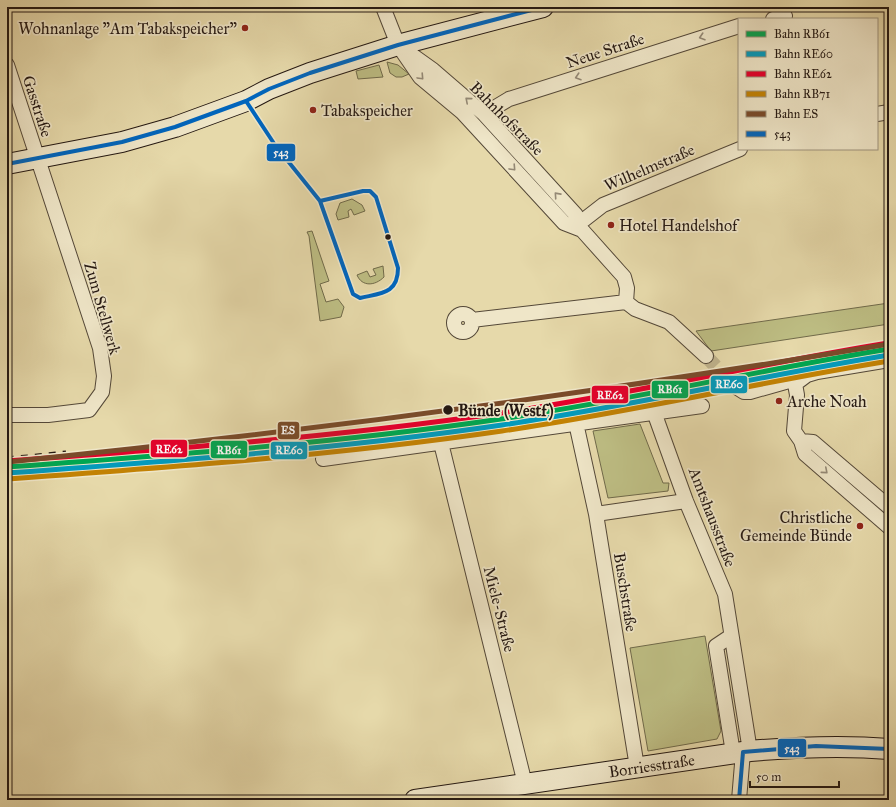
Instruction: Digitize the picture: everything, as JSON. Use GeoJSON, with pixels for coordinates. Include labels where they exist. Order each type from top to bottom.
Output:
{"type":"FeatureCollection","features":[{"type":"Feature","properties":{"kind":"main road"},"geometry":{"type":"LineString","coordinates":[[7,164],[122,142],[175,127],[246,101],[310,73],[398,45],[543,7]]}},
{"type":"Feature","properties":{"kind":"main road","name":"Borriesstraße"},"geometry":{"type":"LineString","coordinates":[[415,800],[467,796],[525,784],[742,752],[803,746],[859,746],[889,748]]}},
{"type":"Feature","properties":{"kind":"street","name":"Bahnhofstraße"},"geometry":{"type":"LineString","coordinates":[[384,7],[398,45],[420,77],[462,112],[564,223],[576,226],[582,230],[624,277],[627,288],[626,302]]}},
{"type":"Feature","properties":{"kind":"street","name":"Neue Straße"},"geometry":{"type":"LineString","coordinates":[[484,114],[509,99],[738,26]]}},
{"type":"Feature","properties":{"kind":"street","name":"Bahnhofstraße"},"geometry":{"type":"LineString","coordinates":[[398,45],[433,70],[484,114],[576,215],[576,226]]}},
{"type":"Feature","properties":{"kind":"street","name":"Gasstraße"},"geometry":{"type":"LineString","coordinates":[[7,65],[36,158]]}},
{"type":"Feature","properties":{"kind":"street"},"geometry":{"type":"LineString","coordinates":[[878,114],[889,112]]}},
{"type":"Feature","properties":{"kind":"street","name":"Wilhelmstraße"},"geometry":{"type":"LineString","coordinates":[[576,226],[609,202],[738,150]]}},
{"type":"Feature","properties":{"kind":"street","name":"Zum Stellwerk"},"geometry":{"type":"LineString","coordinates":[[7,415],[48,415],[89,410],[102,392],[104,376],[97,334],[36,158]]}},
{"type":"Feature","properties":{"kind":"street"},"geometry":{"type":"LineString","coordinates":[[472,320],[626,302],[635,309],[669,322],[706,356]]}},
{"type":"Feature","properties":{"kind":"street"},"geometry":{"type":"LineString","coordinates":[[795,384],[807,375],[817,372],[889,360]]}},
{"type":"Feature","properties":{"kind":"street"},"geometry":{"type":"LineString","coordinates":[[732,385],[744,392],[750,392],[789,381],[795,384]]}},
{"type":"Feature","properties":{"kind":"street"},"geometry":{"type":"LineString","coordinates":[[795,384],[797,395],[794,431],[801,441],[805,454],[889,526]]}},
{"type":"Feature","properties":{"kind":"street"},"geometry":{"type":"LineString","coordinates":[[322,458],[702,406]]}},
{"type":"Feature","properties":{"kind":"street","name":"Amtshausstraße"},"geometry":{"type":"LineString","coordinates":[[654,412],[686,501],[725,594],[731,636],[716,646],[742,752]]}},
{"type":"Feature","properties":{"kind":"street","name":"Buschstraße"},"geometry":{"type":"LineString","coordinates":[[576,423],[596,514],[637,767]]}},
{"type":"Feature","properties":{"kind":"street"},"geometry":{"type":"LineString","coordinates":[[801,441],[813,442],[889,507]]}},
{"type":"Feature","properties":{"kind":"street","name":"Miele-Straße"},"geometry":{"type":"LineString","coordinates":[[440,443],[525,784]]}},
{"type":"Feature","properties":{"kind":"street"},"geometry":{"type":"LineString","coordinates":[[596,514],[686,501]]}},
{"type":"Feature","properties":{"kind":"street"},"geometry":{"type":"LineString","coordinates":[[739,800],[742,752]]}},
{"type":"Feature","properties":{"kind":"green space"},"geometry":{"type":"Polygon","coordinates":[[[387,62],[398,65],[409,74],[402,77],[396,77],[390,73],[387,62]]]}},
{"type":"Feature","properties":{"kind":"green space"},"geometry":{"type":"Polygon","coordinates":[[[379,65],[383,77],[358,79],[356,71],[379,65]]]}},
{"type":"Feature","properties":{"kind":"green space"},"geometry":{"type":"Polygon","coordinates":[[[352,199],[362,205],[365,211],[354,215],[351,209],[348,211],[349,217],[338,220],[336,214],[340,203],[352,199]]]}},
{"type":"Feature","properties":{"kind":"green space"},"geometry":{"type":"Polygon","coordinates":[[[312,231],[329,281],[320,284],[326,302],[338,299],[344,307],[341,317],[320,321],[309,236],[307,232],[312,231]]]}},
{"type":"Feature","properties":{"kind":"green space"},"geometry":{"type":"Polygon","coordinates":[[[383,266],[384,277],[377,282],[369,284],[362,282],[357,275],[367,271],[370,277],[376,275],[373,269],[383,266]]]}},
{"type":"Feature","properties":{"kind":"green space"},"geometry":{"type":"Polygon","coordinates":[[[889,303],[889,324],[711,351],[696,331],[889,303]]]}},
{"type":"Feature","properties":{"kind":"green space"},"geometry":{"type":"Polygon","coordinates":[[[640,424],[663,483],[669,483],[668,491],[608,498],[593,431],[640,424]]]}},
{"type":"Feature","properties":{"kind":"green space"},"geometry":{"type":"Polygon","coordinates":[[[705,636],[721,731],[717,739],[648,751],[630,648],[705,636]]]}},
{"type":"Feature","properties":{"kind":"tunnel"},"geometry":{"type":"LineString","coordinates":[[706,356],[733,385]]}},
{"type":"Feature","properties":{"kind":"railway"},"geometry":{"type":"LineString","coordinates":[[7,458],[66,452]]}},
{"type":"Feature","properties":{"kind":"rail line","name":"RE62"},"geometry":{"type":"LineString","coordinates":[[7,461],[316,436],[501,413],[598,397],[888,343]]}},
{"type":"Feature","properties":{"kind":"rail line","name":"ES"},"geometry":{"type":"LineString","coordinates":[[8,462],[229,438],[450,410],[670,379],[889,344]]}},
{"type":"Feature","properties":{"kind":"rail line","name":"RB61"},"geometry":{"type":"LineString","coordinates":[[7,467],[317,442],[501,419],[598,403],[889,349]]}},
{"type":"Feature","properties":{"kind":"rail line","name":"RE60"},"geometry":{"type":"LineString","coordinates":[[7,473],[317,448],[502,425],[599,409],[889,355]]}},
{"type":"Feature","properties":{"kind":"rail line","name":"RB71"},"geometry":{"type":"LineString","coordinates":[[8,479],[317,454],[502,431],[599,415],[889,361]]}},
{"type":"Feature","properties":{"kind":"transit line","name":"543"},"geometry":{"type":"LineString","coordinates":[[7,164],[122,142],[175,127],[246,101],[269,89],[310,73],[398,45],[543,7]]}},
{"type":"Feature","properties":{"kind":"transit line","name":"543"},"geometry":{"type":"LineString","coordinates":[[246,101],[275,145],[320,201]]}},
{"type":"Feature","properties":{"kind":"transit line","name":"543"},"geometry":{"type":"LineString","coordinates":[[363,191],[370,191],[376,197],[398,268],[397,277],[392,288],[381,293],[360,298],[353,294],[320,201],[363,191]]}},
{"type":"Feature","properties":{"kind":"transit line","name":"543"},"geometry":{"type":"LineString","coordinates":[[739,800],[743,752],[816,746],[889,749]]}},
{"type":"Feature","properties":{"kind":"place","name":"Wohnanlage \"Am Tabakspeicher\""},"geometry":{"type":"Point","coordinates":[245,28]}},
{"type":"Feature","properties":{"kind":"place","name":"Tabakspeicher"},"geometry":{"type":"Point","coordinates":[313,110]}},
{"type":"Feature","properties":{"kind":"place","name":"Hotel Handelshof"},"geometry":{"type":"Point","coordinates":[611,225]}},
{"type":"Feature","properties":{"kind":"place","name":"Arche Noah"},"geometry":{"type":"Point","coordinates":[779,401]}},
{"type":"Feature","properties":{"kind":"place","name":"Bünde (Westf)"},"geometry":{"type":"Point","coordinates":[448,410]}},
{"type":"Feature","properties":{"kind":"place","name":"Christliche Gemeinde Bünde"},"geometry":{"type":"Point","coordinates":[860,526]}}]}
